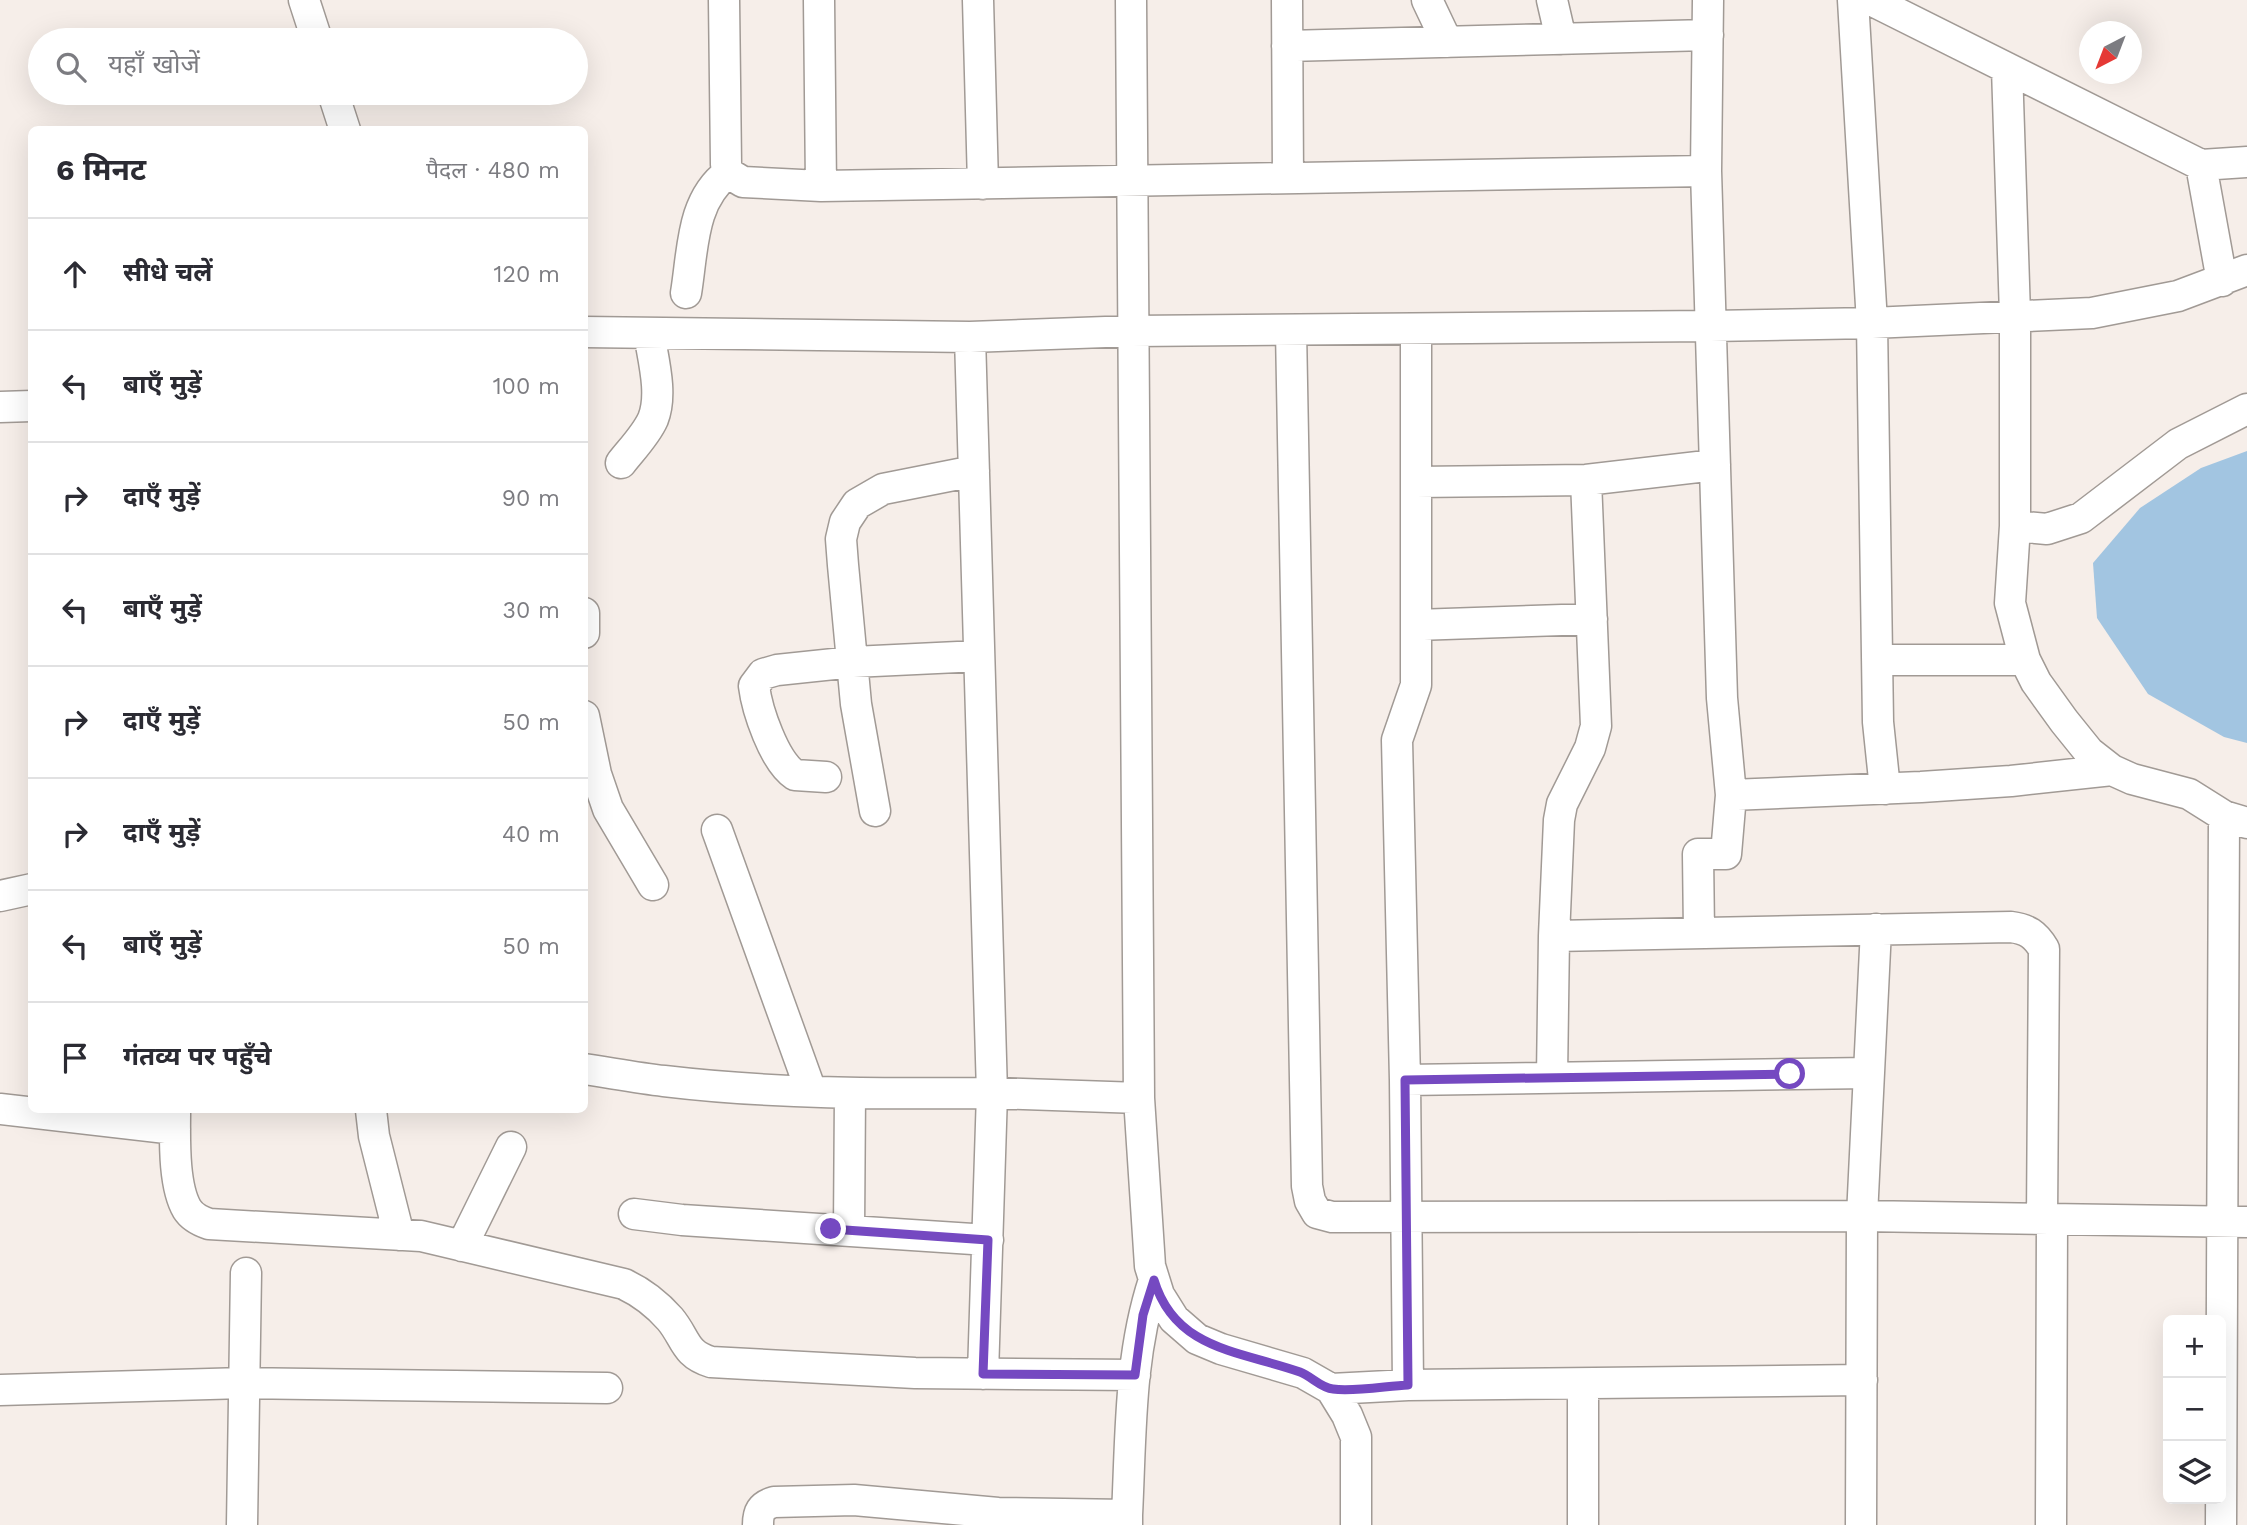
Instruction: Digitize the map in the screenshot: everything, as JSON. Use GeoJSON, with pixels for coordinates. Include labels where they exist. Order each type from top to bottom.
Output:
{"type":"FeatureCollection","features":[{"type":"Feature","properties":{"kind":"street"},"geometry":{"type":"LineString","coordinates":[[304,0],[313,28]]}},
{"type":"Feature","properties":{"kind":"street"},"geometry":{"type":"LineString","coordinates":[[724,0],[726,164],[728,173],[743,183],[821,186],[983,184],[1706,171]]}},
{"type":"Feature","properties":{"kind":"street"},"geometry":{"type":"LineString","coordinates":[[819,0],[821,186]]}},
{"type":"Feature","properties":{"kind":"street"},"geometry":{"type":"LineString","coordinates":[[978,0],[983,184]]}},
{"type":"Feature","properties":{"kind":"street"},"geometry":{"type":"LineString","coordinates":[[1131,0],[1139,1098],[1150,1266],[1158,1295],[1174,1319],[1197,1339],[1303,1373],[1331,1389],[1347,1415],[1356,1437],[1356,1525]]}},
{"type":"Feature","properties":{"kind":"street"},"geometry":{"type":"LineString","coordinates":[[1287,0],[1288,178]]}},
{"type":"Feature","properties":{"kind":"street"},"geometry":{"type":"LineString","coordinates":[[1427,0],[1447,42]]}},
{"type":"Feature","properties":{"kind":"street"},"geometry":{"type":"LineString","coordinates":[[1552,0],[1561,39]]}},
{"type":"Feature","properties":{"kind":"street"},"geometry":{"type":"LineString","coordinates":[[1699,933],[1698,854],[1726,854],[1731,795],[1722,698],[1710,327],[1706,171],[1708,0]]}},
{"type":"Feature","properties":{"kind":"street"},"geometry":{"type":"LineString","coordinates":[[1853,0],[1872,323],[1878,722],[1885,789]]}},
{"type":"Feature","properties":{"kind":"street"},"geometry":{"type":"LineString","coordinates":[[1871,0],[2201,165],[2247,162]]}},
{"type":"Feature","properties":{"kind":"street"},"geometry":{"type":"LineString","coordinates":[[1287,46],[1708,35]]}},
{"type":"Feature","properties":{"kind":"street"},"geometry":{"type":"LineString","coordinates":[[2007,68],[2015,315],[2015,526],[2010,603],[2025,660],[2036,682],[2064,721],[2089,752],[2112,770],[2132,779],[2189,794],[2235,819],[2235,1222],[2221,1525]]}},
{"type":"Feature","properties":{"kind":"street"},"geometry":{"type":"LineString","coordinates":[[338,105],[344,126]]}},
{"type":"Feature","properties":{"kind":"street"},"geometry":{"type":"LineString","coordinates":[[588,332],[970,337],[1133,331],[1710,327],[2092,313],[2178,296],[2234,276],[2201,165]]}},
{"type":"Feature","properties":{"kind":"street"},"geometry":{"type":"LineString","coordinates":[[686,293],[703,201],[710,189],[728,173]]}},
{"type":"Feature","properties":{"kind":"street"},"geometry":{"type":"LineString","coordinates":[[1408,1385],[1405,1080],[1397,740],[1416,685],[1416,329]]}},
{"type":"Feature","properties":{"kind":"street"},"geometry":{"type":"LineString","coordinates":[[1291,330],[1307,1186],[1310,1201],[1317,1213],[1332,1217],[1862,1216],[2235,1222]]}},
{"type":"Feature","properties":{"kind":"street"},"geometry":{"type":"LineString","coordinates":[[621,463],[652,422],[656,411],[649,333]]}},
{"type":"Feature","properties":{"kind":"street"},"geometry":{"type":"LineString","coordinates":[[970,337],[992,1093],[983,1374]]}},
{"type":"Feature","properties":{"kind":"street"},"geometry":{"type":"LineString","coordinates":[[0,407],[28,406]]}},
{"type":"Feature","properties":{"kind":"street"},"geometry":{"type":"LineString","coordinates":[[2015,526],[2047,529],[2081,518],[2178,444],[2247,409]]}},
{"type":"Feature","properties":{"kind":"street"},"geometry":{"type":"LineString","coordinates":[[1416,482],[1587,481],[1715,465]]}},
{"type":"Feature","properties":{"kind":"street"},"geometry":{"type":"LineString","coordinates":[[875,811],[856,704],[841,539],[845,522],[857,504],[883,489],[974,471]]}},
{"type":"Feature","properties":{"kind":"street"},"geometry":{"type":"LineString","coordinates":[[1552,1077],[1559,820],[1562,804],[1590,748],[1595,726],[1587,481]]}},
{"type":"Feature","properties":{"kind":"street"},"geometry":{"type":"LineString","coordinates":[[1416,625],[1592,619]]}},
{"type":"Feature","properties":{"kind":"street"},"geometry":{"type":"LineString","coordinates":[[826,777],[801,777],[788,771],[782,763],[762,716],[754,686],[763,674],[777,670],[853,662],[979,656]]}},
{"type":"Feature","properties":{"kind":"street"},"geometry":{"type":"LineString","coordinates":[[1877,660],[2025,660]]}},
{"type":"Feature","properties":{"kind":"street"},"geometry":{"type":"LineString","coordinates":[[588,735],[596,774],[608,809],[653,886]]}},
{"type":"Feature","properties":{"kind":"street"},"geometry":{"type":"LineString","coordinates":[[1731,795],[2011,781],[2112,770]]}},
{"type":"Feature","properties":{"kind":"street"},"geometry":{"type":"LineString","coordinates":[[717,830],[811,1091]]}},
{"type":"Feature","properties":{"kind":"street"},"geometry":{"type":"LineString","coordinates":[[0,896],[28,890]]}},
{"type":"Feature","properties":{"kind":"street"},"geometry":{"type":"LineString","coordinates":[[1554,936],[2011,926],[2026,929],[2038,938],[2043,949],[2051,1525]]}},
{"type":"Feature","properties":{"kind":"street"},"geometry":{"type":"LineString","coordinates":[[1861,1525],[1862,1216],[1877,929]]}},
{"type":"Feature","properties":{"kind":"street"},"geometry":{"type":"LineString","coordinates":[[588,1070],[663,1081],[811,1091],[1139,1098]]}},
{"type":"Feature","properties":{"kind":"street"},"geometry":{"type":"LineString","coordinates":[[1405,1080],[1869,1073]]}},
{"type":"Feature","properties":{"kind":"street"},"geometry":{"type":"LineString","coordinates":[[849,1230],[850,1093]]}},
{"type":"Feature","properties":{"kind":"street"},"geometry":{"type":"LineString","coordinates":[[0,1109],[28,1111]]}},
{"type":"Feature","properties":{"kind":"street"},"geometry":{"type":"LineString","coordinates":[[70,1113],[175,1119],[178,1175],[183,1199],[188,1211],[198,1220],[222,1225],[421,1236],[624,1284],[643,1293],[657,1305],[672,1321],[697,1358],[712,1362],[915,1373],[1135,1375]]}},
{"type":"Feature","properties":{"kind":"street"},"geometry":{"type":"LineString","coordinates":[[371,1113],[374,1136],[399,1235]]}},
{"type":"Feature","properties":{"kind":"street"},"geometry":{"type":"LineString","coordinates":[[462,1246],[511,1147]]}},
{"type":"Feature","properties":{"kind":"street"},"geometry":{"type":"LineString","coordinates":[[634,1214],[682,1220],[988,1240]]}},
{"type":"Feature","properties":{"kind":"street"},"geometry":{"type":"LineString","coordinates":[[242,1525],[246,1273]]}},
{"type":"Feature","properties":{"kind":"street"},"geometry":{"type":"LineString","coordinates":[[758,1525],[760,1510],[764,1505],[774,1502],[855,1512],[998,1519],[1127,1520],[1135,1375],[1143,1315],[1154,1280]]}},
{"type":"Feature","properties":{"kind":"street"},"geometry":{"type":"LineString","coordinates":[[1331,1389],[1408,1385],[1861,1380]]}},
{"type":"Feature","properties":{"kind":"street"},"geometry":{"type":"LineString","coordinates":[[0,1390],[244,1383],[607,1388]]}},
{"type":"Feature","properties":{"kind":"street"},"geometry":{"type":"LineString","coordinates":[[1583,1385],[1583,1525]]}},
{"type":"Feature","properties":{"kind":"water"},"geometry":{"type":"Polygon","coordinates":[[[2247,451],[2247,743],[2224,737],[2148,694],[2097,618],[2093,563],[2140,508],[2201,468],[2247,451]]]}},
{"type":"Feature","properties":{"kind":"route"},"geometry":{"type":"LineString","coordinates":[[831,1229],[988,1240],[983,1374],[1135,1375],[1143,1315],[1154,1280],[1158,1295],[1174,1319],[1197,1339],[1303,1373],[1331,1389],[1408,1385],[1405,1080],[1790,1074]]}}]}
